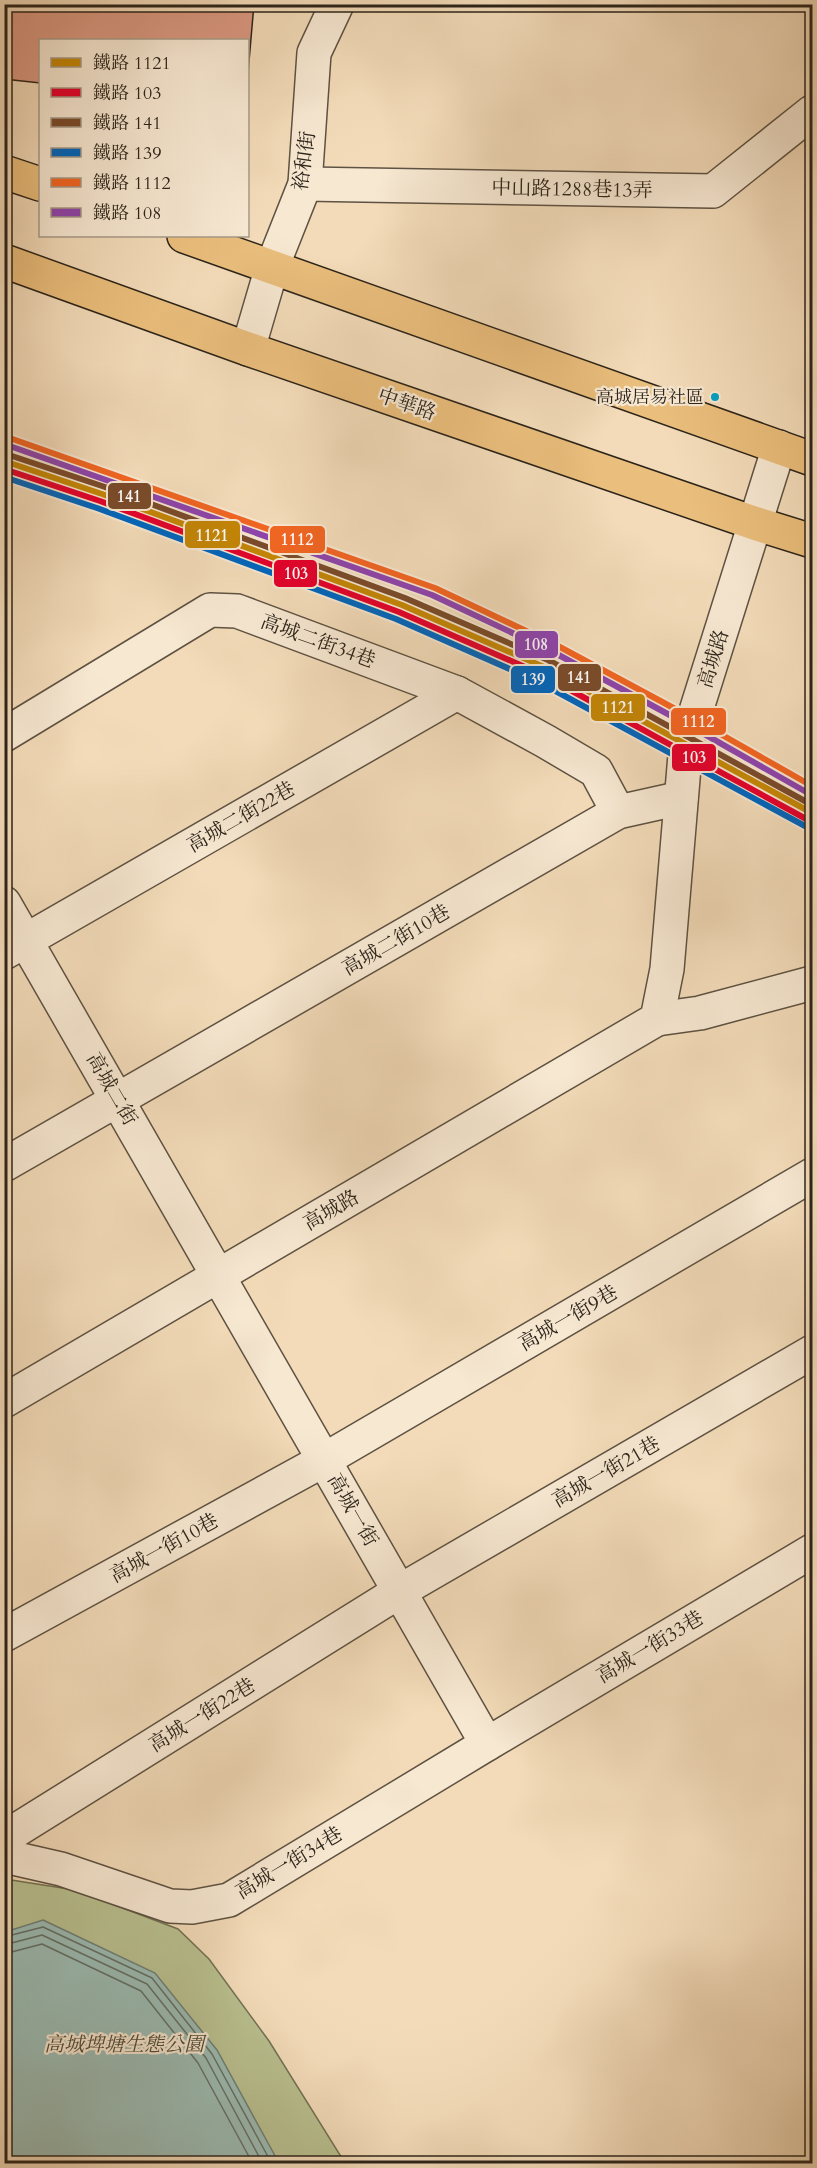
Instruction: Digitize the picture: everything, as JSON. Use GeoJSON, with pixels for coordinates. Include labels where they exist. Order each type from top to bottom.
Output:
{"type":"FeatureCollection","features":[{"type":"Feature","properties":{"kind":"main road"},"geometry":{"type":"LineString","coordinates":[[4,172],[39,184]]}},
{"type":"Feature","properties":{"kind":"main road"},"geometry":{"type":"LineString","coordinates":[[186,237],[813,459]]}},
{"type":"Feature","properties":{"kind":"main road","name":"中華路"},"geometry":{"type":"LineString","coordinates":[[4,261],[248,350],[754,523],[813,541]]}},
{"type":"Feature","properties":{"kind":"street","name":"裕和街"},"geometry":{"type":"LineString","coordinates":[[248,350],[272,267],[305,184],[314,53],[337,4]]}},
{"type":"Feature","properties":{"kind":"street","name":"中山路1288巷13弄"},"geometry":{"type":"LineString","coordinates":[[305,184],[713,191],[813,112]]}},
{"type":"Feature","properties":{"kind":"street","name":"高城路"},"geometry":{"type":"LineString","coordinates":[[657,1019],[667,969],[686,743],[779,447]]}},
{"type":"Feature","properties":{"kind":"street","name":"高城二街34巷"},"geometry":{"type":"LineString","coordinates":[[4,735],[210,609],[237,611],[457,693],[596,771],[618,812]]}},
{"type":"Feature","properties":{"kind":"street","name":"高城二街22巷"},"geometry":{"type":"LineString","coordinates":[[15,946],[457,693]]}},
{"type":"Feature","properties":{"kind":"street","name":"高城二街10巷"},"geometry":{"type":"LineString","coordinates":[[4,1165],[618,812],[681,798]]}},
{"type":"Feature","properties":{"kind":"street","name":"高城二街"},"geometry":{"type":"LineString","coordinates":[[4,903],[15,946],[118,1100],[218,1276]]}},
{"type":"Feature","properties":{"kind":"street","name":"高城路"},"geometry":{"type":"LineString","coordinates":[[4,1401],[657,1019],[700,1013],[813,983]]}},
{"type":"Feature","properties":{"kind":"street","name":"高城一街9巷"},"geometry":{"type":"LineString","coordinates":[[324,1460],[813,1175]]}},
{"type":"Feature","properties":{"kind":"street","name":"高城一街"},"geometry":{"type":"LineString","coordinates":[[218,1276],[487,1743]]}},
{"type":"Feature","properties":{"kind":"street","name":"高城一街21巷"},"geometry":{"type":"LineString","coordinates":[[400,1591],[813,1352]]}},
{"type":"Feature","properties":{"kind":"street","name":"高城一街10巷"},"geometry":{"type":"LineString","coordinates":[[4,1635],[324,1460]]}},
{"type":"Feature","properties":{"kind":"street","name":"高城一街33巷"},"geometry":{"type":"LineString","coordinates":[[487,1743],[813,1551]]}},
{"type":"Feature","properties":{"kind":"street","name":"高城一街22巷"},"geometry":{"type":"LineString","coordinates":[[4,1838],[400,1591]]}},
{"type":"Feature","properties":{"kind":"street","name":"高城一街34巷"},"geometry":{"type":"LineString","coordinates":[[4,1856],[61,1869],[170,1905],[192,1907],[229,1900],[487,1743]]}},
{"type":"Feature","properties":{"kind":"green space","name":"高城埤塘生態公園"},"geometry":{"type":"Polygon","coordinates":[[[5,1879],[75,1890],[178,1929],[209,1959],[269,2041],[345,2163],[5,2164],[5,1879]]]}},
{"type":"Feature","properties":{"kind":"water","name":"高城埤塘生態公園"},"geometry":{"type":"Polygon","coordinates":[[[43,1920],[155,1973],[217,2050],[279,2163],[5,2163],[5,1932],[43,1920]]]}},
{"type":"Feature","properties":{"kind":"building"},"geometry":{"type":"Polygon","coordinates":[[[4,4],[254,4],[249,62],[249,39],[39,39],[39,83],[4,79],[4,4]]]}},
{"type":"Feature","properties":{"kind":"rail line","name":"1112"},"geometry":{"type":"LineString","coordinates":[[4,436],[435,588],[558,646],[812,786]]}},
{"type":"Feature","properties":{"kind":"rail line","name":"108"},"geometry":{"type":"LineString","coordinates":[[4,444],[432,595],[555,653],[808,793]]}},
{"type":"Feature","properties":{"kind":"rail line","name":"141"},"geometry":{"type":"LineString","coordinates":[[6,454],[105,487],[405,598],[548,660],[812,805]]}},
{"type":"Feature","properties":{"kind":"rail line","name":"1121"},"geometry":{"type":"LineString","coordinates":[[4,461],[102,494],[402,605],[544,667],[812,813]]}},
{"type":"Feature","properties":{"kind":"rail line","name":"103"},"geometry":{"type":"LineString","coordinates":[[4,469],[100,501],[399,612],[541,674],[808,820]]}},
{"type":"Feature","properties":{"kind":"rail line","name":"139"},"geometry":{"type":"LineString","coordinates":[[4,477],[97,508],[396,619],[537,681],[805,826]]}},
{"type":"Feature","properties":{"kind":"place","name":"高城居易社區"},"geometry":{"type":"Point","coordinates":[715,397]}}]}
